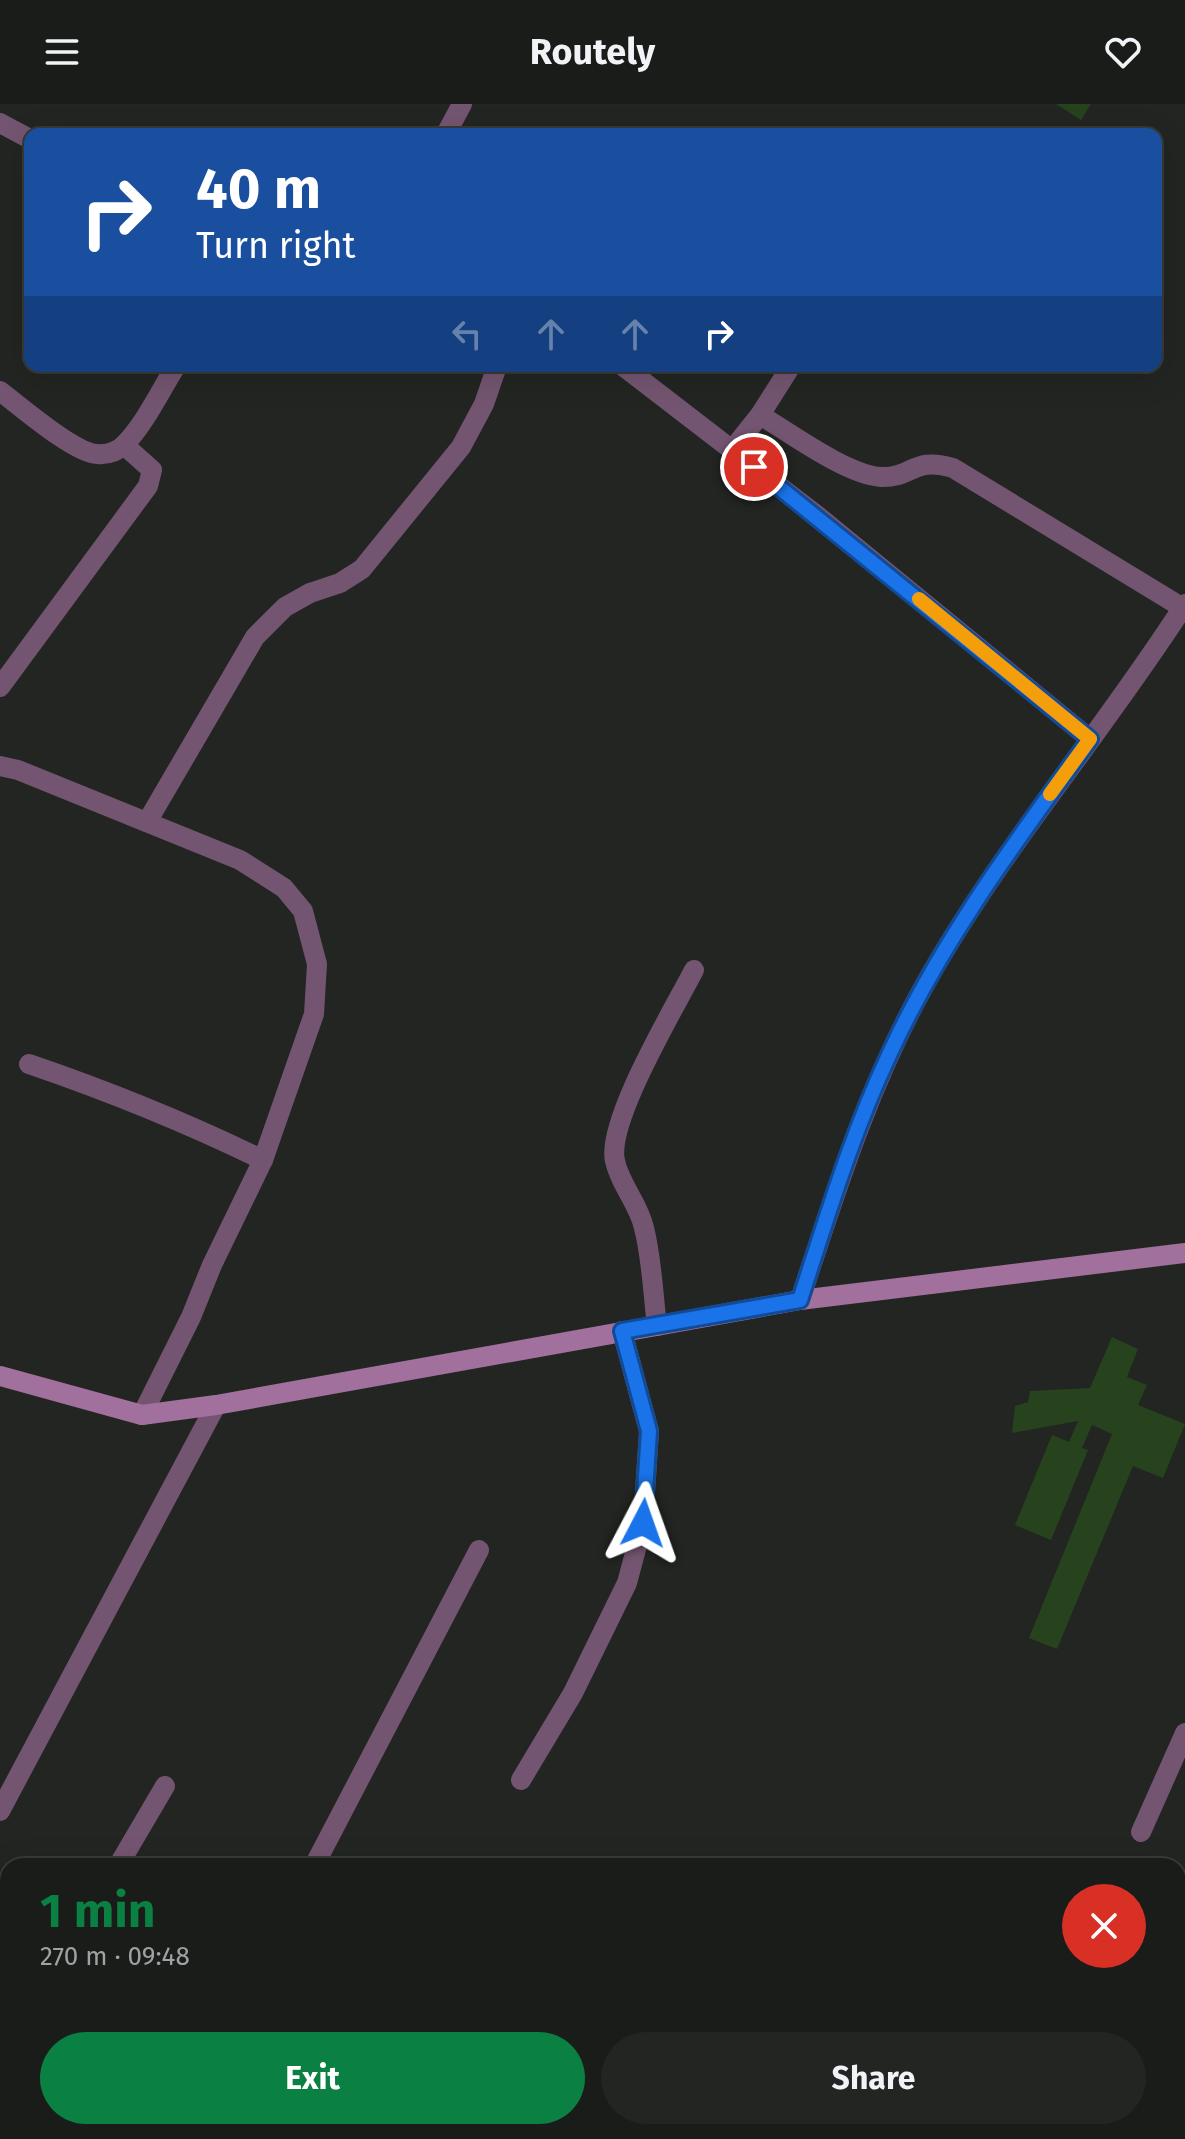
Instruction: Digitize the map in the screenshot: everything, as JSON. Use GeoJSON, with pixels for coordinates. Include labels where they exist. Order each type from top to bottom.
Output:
{"type":"FeatureCollection","features":[{"type":"Feature","properties":{"kind":"main road"},"geometry":{"type":"LineString","coordinates":[[0,1376],[142,1415],[216,1405],[800,1300],[1185,1253]]}},
{"type":"Feature","properties":{"kind":"street"},"geometry":{"type":"LineString","coordinates":[[449,128],[462,104]]}},
{"type":"Feature","properties":{"kind":"street"},"geometry":{"type":"LineString","coordinates":[[0,123],[24,136]]}},
{"type":"Feature","properties":{"kind":"street"},"geometry":{"type":"LineString","coordinates":[[0,391],[39,421],[95,454],[110,454],[124,445],[172,372]]}},
{"type":"Feature","properties":{"kind":"street"},"geometry":{"type":"LineString","coordinates":[[147,822],[255,637],[285,607],[310,593],[340,583],[362,569],[461,447],[484,404],[495,372]]}},
{"type":"Feature","properties":{"kind":"street"},"geometry":{"type":"LineString","coordinates":[[631,372],[831,527],[1090,739]]}},
{"type":"Feature","properties":{"kind":"street"},"geometry":{"type":"LineString","coordinates":[[732,450],[760,415],[787,372]]}},
{"type":"Feature","properties":{"kind":"street"},"geometry":{"type":"LineString","coordinates":[[760,415],[857,471],[882,477],[899,474],[924,463],[953,468],[1184,606],[1139,674],[992,876],[928,979],[890,1052],[852,1141],[800,1300]]}},
{"type":"Feature","properties":{"kind":"street"},"geometry":{"type":"LineString","coordinates":[[0,687],[148,486],[152,470],[124,445]]}},
{"type":"Feature","properties":{"kind":"street"},"geometry":{"type":"LineString","coordinates":[[0,766],[18,770],[240,860],[284,888],[303,911],[317,964],[314,1014],[263,1160],[142,1415]]}},
{"type":"Feature","properties":{"kind":"street"},"geometry":{"type":"LineString","coordinates":[[657,1326],[644,1228],[614,1160],[615,1135],[626,1103],[694,970]]}},
{"type":"Feature","properties":{"kind":"street"},"geometry":{"type":"LineString","coordinates":[[29,1064],[155,1109],[263,1160]]}},
{"type":"Feature","properties":{"kind":"street"},"geometry":{"type":"LineString","coordinates":[[521,1780],[573,1693],[627,1583],[643,1523],[649,1431],[622,1331]]}},
{"type":"Feature","properties":{"kind":"street"},"geometry":{"type":"LineString","coordinates":[[0,1389],[29,1386]]}},
{"type":"Feature","properties":{"kind":"street"},"geometry":{"type":"LineString","coordinates":[[0,1811],[216,1405]]}},
{"type":"Feature","properties":{"kind":"street"},"geometry":{"type":"LineString","coordinates":[[318,1858],[479,1550]]}},
{"type":"Feature","properties":{"kind":"street"},"geometry":{"type":"LineString","coordinates":[[1141,1832],[1185,1733]]}},
{"type":"Feature","properties":{"kind":"street"},"geometry":{"type":"LineString","coordinates":[[123,1858],[165,1786]]}},
{"type":"Feature","properties":{"kind":"building"},"geometry":{"type":"Polygon","coordinates":[[[1056,104],[1091,104],[1081,120],[1056,104]]]}},
{"type":"Feature","properties":{"kind":"building"},"geometry":{"type":"Polygon","coordinates":[[[1112,1337],[1138,1349],[1127,1377],[1147,1385],[1138,1405],[1185,1424],[1163,1478],[1133,1466],[1057,1649],[1029,1638],[1112,1434],[1092,1425],[1082,1448],[1088,1450],[1051,1540],[1015,1525],[1052,1435],[1069,1442],[1078,1421],[1012,1433],[1015,1406],[1028,1402],[1030,1391],[1090,1388],[1112,1337]]]}},
{"type":"Feature","properties":{"kind":"slow traffic"},"geometry":{"type":"LineString","coordinates":[[919,599],[1090,739],[1050,794]]}},
{"type":"Feature","properties":{"kind":"route"},"geometry":{"type":"LineString","coordinates":[[643,1523],[649,1431],[622,1331],[800,1300],[852,1141],[890,1052],[928,979],[992,876],[1090,739],[754,467]]}}]}
